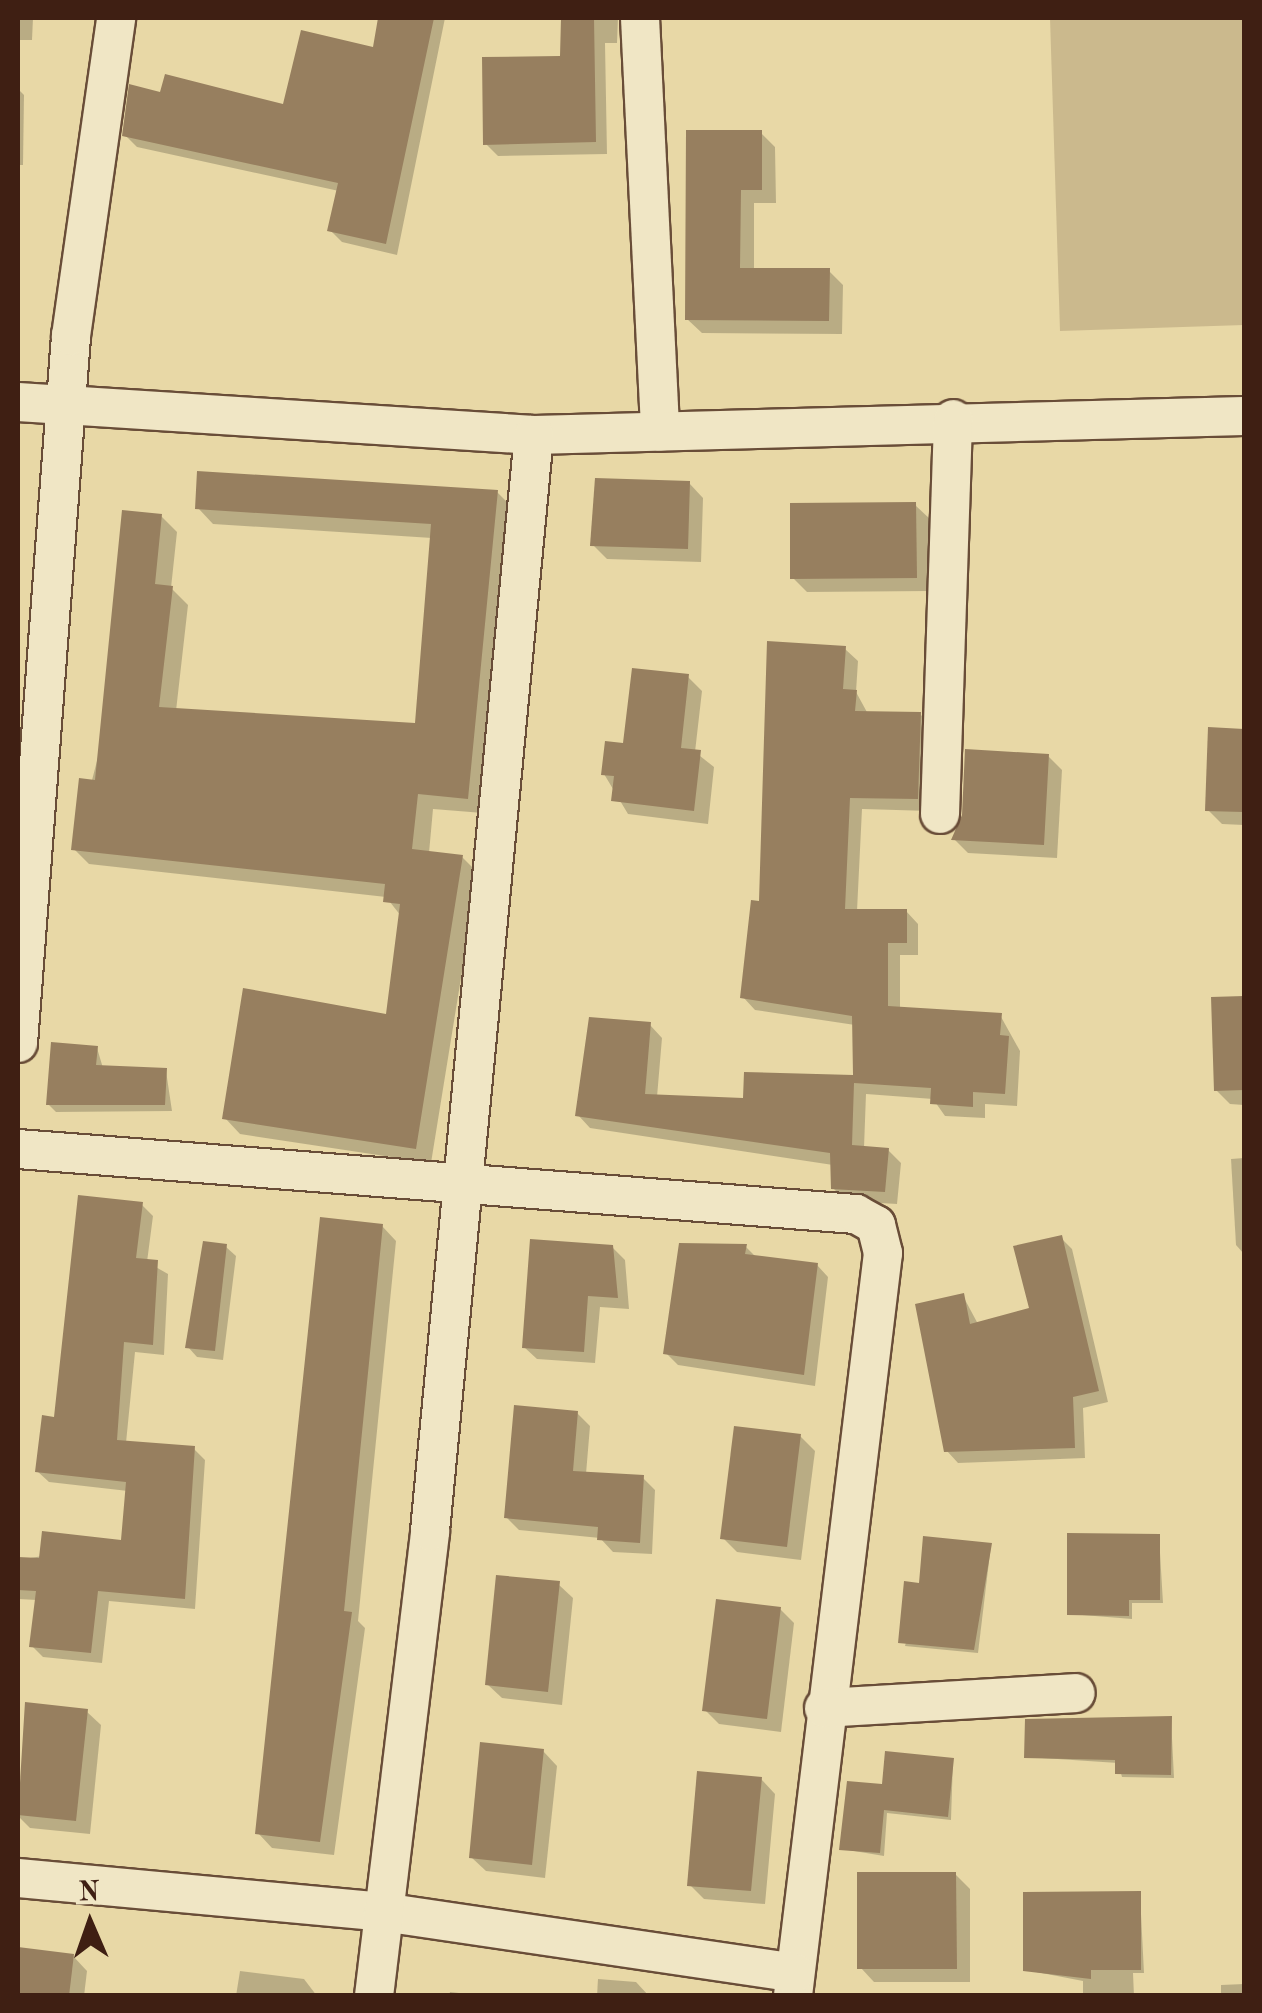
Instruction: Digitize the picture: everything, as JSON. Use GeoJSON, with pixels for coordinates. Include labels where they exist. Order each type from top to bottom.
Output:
{"type":"FeatureCollection","features":[{"type":"Feature","properties":{"kind":"street"},"geometry":{"type":"LineString","coordinates":[[18,1043],[66,401],[116,18]]}},
{"type":"Feature","properties":{"kind":"street"},"geometry":{"type":"LineString","coordinates":[[640,18],[660,432]]}},
{"type":"Feature","properties":{"kind":"street"},"geometry":{"type":"LineString","coordinates":[[18,402],[66,401],[534,435],[953,419],[1244,416]]}},
{"type":"Feature","properties":{"kind":"street"},"geometry":{"type":"LineString","coordinates":[[940,814],[953,419]]}},
{"type":"Feature","properties":{"kind":"street"},"geometry":{"type":"LineString","coordinates":[[374,1996],[464,1182],[534,435]]}},
{"type":"Feature","properties":{"kind":"street"},"geometry":{"type":"LineString","coordinates":[[18,1148],[856,1214],[876,1225],[883,1253],[824,1708],[794,1984],[383,1912],[18,1878]]}},
{"type":"Feature","properties":{"kind":"street"},"geometry":{"type":"LineString","coordinates":[[824,1708],[1076,1693]]}},
{"type":"Feature","properties":{"kind":"shaded area"},"geometry":{"type":"Polygon","coordinates":[[[1050,18],[1244,18],[1244,325],[1060,331],[1050,18]]]}},
{"type":"Feature","properties":{"kind":"building"},"geometry":{"type":"Polygon","coordinates":[[[378,18],[434,18],[386,244],[327,231],[338,183],[122,136],[129,84],[160,92],[165,74],[283,104],[301,30],[373,47],[378,18]]]}},
{"type":"Feature","properties":{"kind":"building"},"geometry":{"type":"Polygon","coordinates":[[[561,18],[594,18],[596,142],[483,145],[482,57],[560,56],[561,18]]]}},
{"type":"Feature","properties":{"kind":"building"},"geometry":{"type":"Polygon","coordinates":[[[686,130],[762,130],[762,190],[741,190],[740,268],[830,268],[829,321],[685,320],[686,130]]]}},
{"type":"Feature","properties":{"kind":"building"},"geometry":{"type":"Polygon","coordinates":[[[197,471],[498,490],[468,799],[418,794],[412,849],[463,855],[416,1149],[222,1119],[243,988],[386,1014],[400,904],[383,902],[385,884],[71,850],[79,778],[95,780],[122,510],[162,514],[155,584],[173,586],[159,707],[415,723],[431,524],[195,509],[197,471]]]}},
{"type":"Feature","properties":{"kind":"building"},"geometry":{"type":"Polygon","coordinates":[[[595,478],[690,481],[688,549],[590,546],[595,478]]]}},
{"type":"Feature","properties":{"kind":"building"},"geometry":{"type":"Polygon","coordinates":[[[916,502],[917,578],[790,579],[790,503],[916,502]]]}},
{"type":"Feature","properties":{"kind":"building"},"geometry":{"type":"Polygon","coordinates":[[[767,641],[846,646],[843,689],[857,690],[855,711],[921,712],[918,799],[850,798],[845,909],[907,909],[907,943],[888,943],[888,1006],[1002,1013],[1000,1035],[1009,1036],[1005,1094],[973,1092],[973,1107],[930,1104],[931,1088],[854,1083],[852,1145],[889,1148],[885,1192],[831,1189],[830,1153],[575,1116],[589,1017],[651,1022],[645,1094],[743,1098],[744,1072],[853,1075],[852,1016],[740,998],[751,900],[759,901],[767,641]]]}},
{"type":"Feature","properties":{"kind":"building"},"geometry":{"type":"Polygon","coordinates":[[[632,668],[689,674],[681,748],[701,750],[694,811],[611,801],[614,776],[601,775],[605,741],[623,743],[632,668]]]}},
{"type":"Feature","properties":{"kind":"building"},"geometry":{"type":"Polygon","coordinates":[[[1208,727],[1244,729],[1244,812],[1205,811],[1208,727]]]}},
{"type":"Feature","properties":{"kind":"building"},"geometry":{"type":"Polygon","coordinates":[[[965,749],[1049,754],[1044,845],[951,840],[962,815],[965,749]]]}},
{"type":"Feature","properties":{"kind":"building"},"geometry":{"type":"Polygon","coordinates":[[[1244,996],[1244,1090],[1214,1091],[1211,997],[1244,996]]]}},
{"type":"Feature","properties":{"kind":"building"},"geometry":{"type":"Polygon","coordinates":[[[51,1042],[98,1046],[96,1065],[167,1068],[165,1105],[46,1105],[51,1042]]]}},
{"type":"Feature","properties":{"kind":"building"},"geometry":{"type":"Polygon","coordinates":[[[78,1195],[143,1202],[136,1258],[158,1260],[153,1345],[124,1342],[117,1440],[195,1446],[185,1599],[98,1591],[91,1653],[29,1647],[36,1591],[18,1590],[18,1557],[39,1558],[42,1531],[121,1540],[126,1482],[35,1472],[42,1415],[54,1417],[78,1195]]]}},
{"type":"Feature","properties":{"kind":"building"},"geometry":{"type":"Polygon","coordinates":[[[320,1217],[383,1224],[344,1611],[352,1612],[320,1842],[255,1834],[320,1217]]]}},
{"type":"Feature","properties":{"kind":"building"},"geometry":{"type":"Polygon","coordinates":[[[1062,1235],[1099,1391],[1073,1397],[1075,1448],[944,1452],[915,1304],[964,1293],[970,1324],[1029,1308],[1013,1246],[1062,1235]]]}},
{"type":"Feature","properties":{"kind":"building"},"geometry":{"type":"Polygon","coordinates":[[[530,1239],[613,1245],[618,1298],[588,1296],[584,1352],[522,1348],[530,1239]]]}},
{"type":"Feature","properties":{"kind":"building"},"geometry":{"type":"Polygon","coordinates":[[[203,1241],[227,1244],[215,1351],[185,1348],[203,1241]]]}},
{"type":"Feature","properties":{"kind":"building"},"geometry":{"type":"Polygon","coordinates":[[[679,1243],[747,1244],[745,1254],[818,1263],[804,1375],[663,1354],[679,1243]]]}},
{"type":"Feature","properties":{"kind":"building"},"geometry":{"type":"Polygon","coordinates":[[[514,1405],[578,1411],[573,1471],[644,1475],[640,1543],[597,1540],[598,1527],[504,1518],[514,1405]]]}},
{"type":"Feature","properties":{"kind":"building"},"geometry":{"type":"Polygon","coordinates":[[[734,1426],[801,1434],[787,1547],[720,1539],[734,1426]]]}},
{"type":"Feature","properties":{"kind":"building"},"geometry":{"type":"Polygon","coordinates":[[[1067,1533],[1160,1534],[1160,1600],[1129,1600],[1129,1616],[1067,1615],[1067,1533]]]}},
{"type":"Feature","properties":{"kind":"building"},"geometry":{"type":"Polygon","coordinates":[[[923,1536],[992,1543],[974,1650],[898,1643],[904,1581],[919,1583],[923,1536]]]}},
{"type":"Feature","properties":{"kind":"building"},"geometry":{"type":"Polygon","coordinates":[[[496,1575],[560,1581],[548,1692],[485,1685],[496,1575]]]}},
{"type":"Feature","properties":{"kind":"building"},"geometry":{"type":"Polygon","coordinates":[[[716,1599],[781,1607],[767,1719],[702,1711],[716,1599]]]}},
{"type":"Feature","properties":{"kind":"building"},"geometry":{"type":"Polygon","coordinates":[[[25,1702],[88,1709],[76,1821],[18,1815],[25,1702]]]}},
{"type":"Feature","properties":{"kind":"building"},"geometry":{"type":"Polygon","coordinates":[[[1172,1716],[1171,1775],[1115,1774],[1115,1760],[1024,1758],[1025,1719],[1172,1716]]]}},
{"type":"Feature","properties":{"kind":"building"},"geometry":{"type":"Polygon","coordinates":[[[480,1742],[544,1749],[532,1865],[469,1858],[480,1742]]]}},
{"type":"Feature","properties":{"kind":"building"},"geometry":{"type":"Polygon","coordinates":[[[885,1751],[954,1758],[948,1817],[884,1810],[880,1853],[839,1850],[847,1781],[882,1784],[885,1751]]]}},
{"type":"Feature","properties":{"kind":"building"},"geometry":{"type":"Polygon","coordinates":[[[697,1771],[762,1777],[751,1891],[687,1886],[697,1771]]]}},
{"type":"Feature","properties":{"kind":"building"},"geometry":{"type":"Polygon","coordinates":[[[857,1872],[956,1872],[957,1969],[857,1969],[857,1872]]]}},
{"type":"Feature","properties":{"kind":"building"},"geometry":{"type":"Polygon","coordinates":[[[1141,1891],[1141,1970],[1091,1970],[1091,1979],[1023,1971],[1023,1892],[1141,1891]]]}},
{"type":"Feature","properties":{"kind":"building"},"geometry":{"type":"Polygon","coordinates":[[[18,1947],[74,1954],[69,1996],[18,1996],[18,1947]]]}}]}
